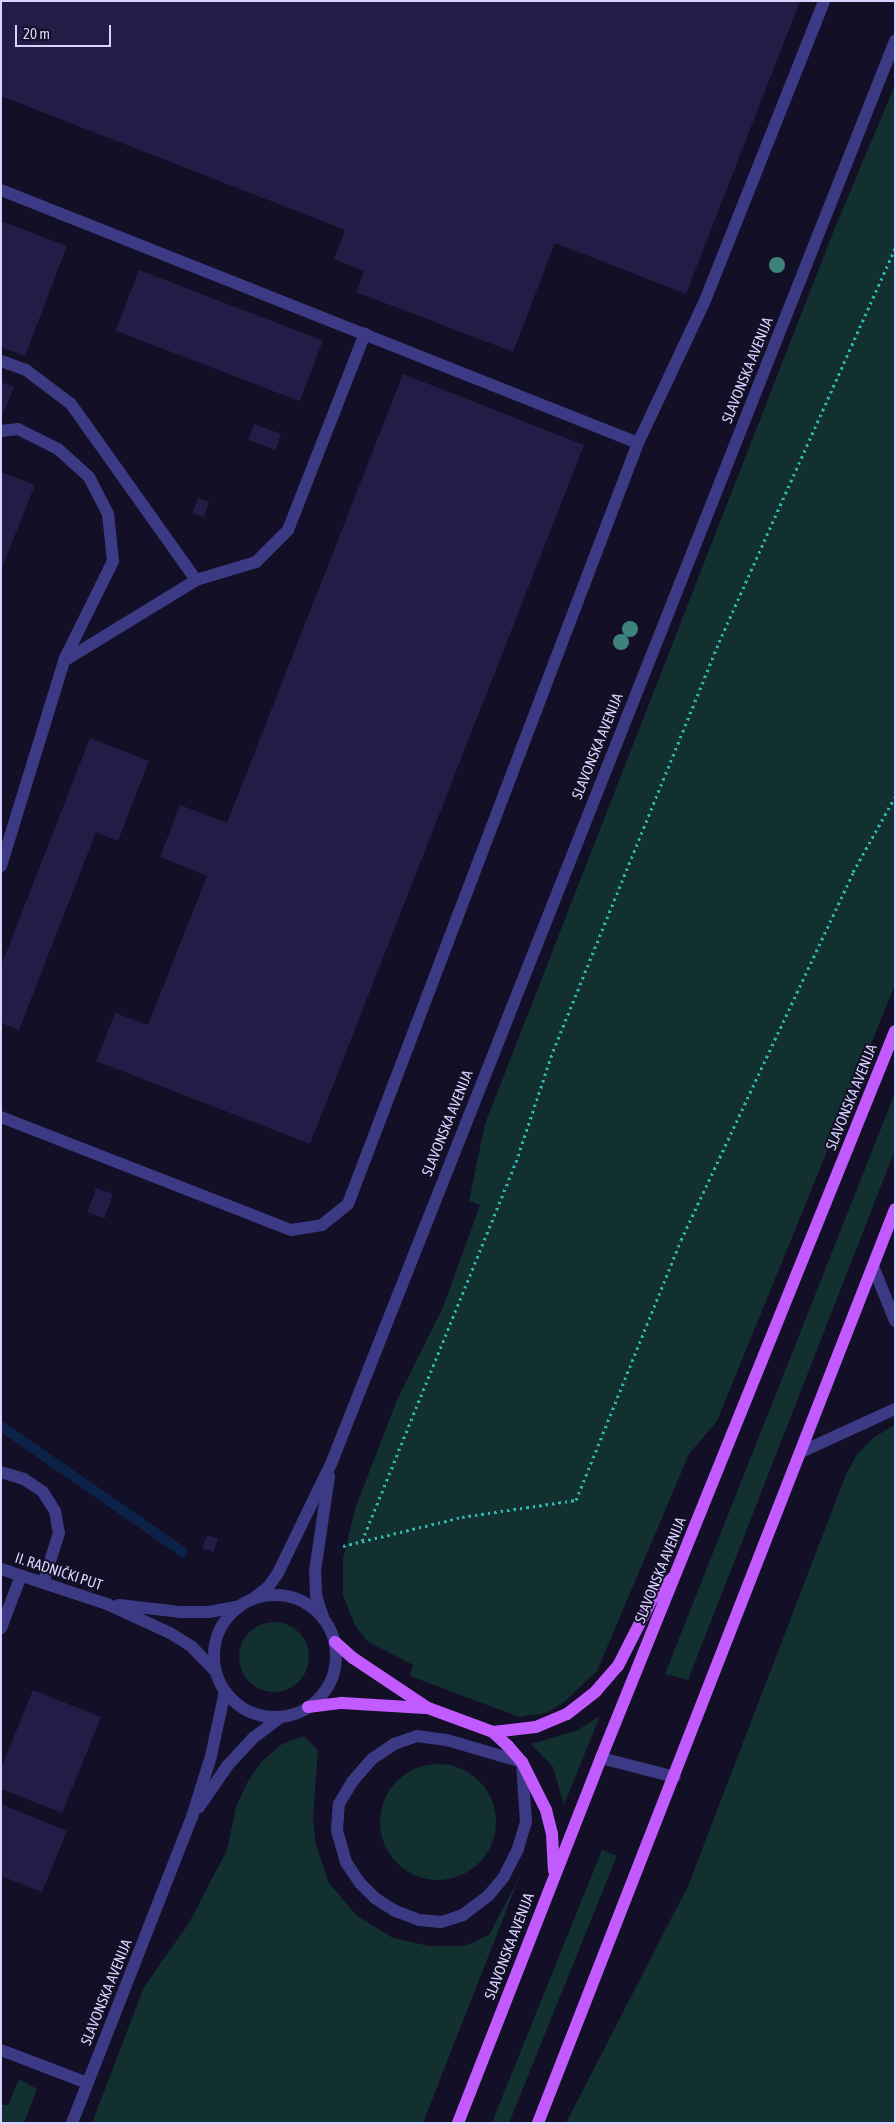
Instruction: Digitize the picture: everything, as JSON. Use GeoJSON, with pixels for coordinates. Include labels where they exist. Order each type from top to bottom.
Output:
{"type":"FeatureCollection","features":[{"type":"Feature","properties":{"kind":"main road","name":"SLAVONSKA AVENIJA"},"geometry":{"type":"LineString","coordinates":[[458,2123],[601,1758],[895,1031]]}},
{"type":"Feature","properties":{"kind":"main road"},"geometry":{"type":"LineString","coordinates":[[538,2123],[675,1777],[895,1209]]}},
{"type":"Feature","properties":{"kind":"main road"},"geometry":{"type":"LineString","coordinates":[[493,1732],[536,1727],[567,1714],[596,1691],[618,1666],[652,1599],[676,1574]]}},
{"type":"Feature","properties":{"kind":"main road"},"geometry":{"type":"LineString","coordinates":[[335,1642],[353,1658],[428,1708],[493,1732],[522,1762],[546,1810],[552,1834],[555,1875]]}},
{"type":"Feature","properties":{"kind":"main road"},"geometry":{"type":"LineString","coordinates":[[308,1707],[342,1704],[428,1708]]}},
{"type":"Feature","properties":{"kind":"street"},"geometry":{"type":"LineString","coordinates":[[1,1117],[291,1230],[322,1225],[348,1204],[638,443],[704,303],[824,1]]}},
{"type":"Feature","properties":{"kind":"street","name":"SLAVONSKA AVENIJA"},"geometry":{"type":"LineString","coordinates":[[254,1598],[268,1587],[278,1573],[331,1464],[895,41]]}},
{"type":"Feature","properties":{"kind":"street"},"geometry":{"type":"LineString","coordinates":[[1,190],[638,443]]}},
{"type":"Feature","properties":{"kind":"street"},"geometry":{"type":"LineString","coordinates":[[64,661],[196,580],[256,562],[288,530],[364,334]]}},
{"type":"Feature","properties":{"kind":"street"},"geometry":{"type":"LineString","coordinates":[[1,361],[26,370],[71,404],[196,580]]}},
{"type":"Feature","properties":{"kind":"street"},"geometry":{"type":"LineString","coordinates":[[1,431],[18,429],[58,449],[89,477],[108,514],[113,561],[64,661],[1,866]]}},
{"type":"Feature","properties":{"kind":"street"},"geometry":{"type":"LineString","coordinates":[[873,1266],[895,1321]]}},
{"type":"Feature","properties":{"kind":"street"},"geometry":{"type":"LineString","coordinates":[[800,1452],[895,1409]]}},
{"type":"Feature","properties":{"kind":"street","name":"SLAVONSKA AVENIJA"},"geometry":{"type":"LineString","coordinates":[[323,1617],[316,1595],[315,1571],[331,1464]]}},
{"type":"Feature","properties":{"kind":"street"},"geometry":{"type":"LineString","coordinates":[[1,1472],[24,1479],[43,1492],[55,1511],[59,1533],[43,1583]]}},
{"type":"Feature","properties":{"kind":"street","name":"II. RADNIČKI PUT"},"geometry":{"type":"LineString","coordinates":[[1,1570],[107,1604],[170,1633],[207,1660],[216,1673]]}},
{"type":"Feature","properties":{"kind":"street"},"geometry":{"type":"LineString","coordinates":[[1,1628],[21,1576]]}},
{"type":"Feature","properties":{"kind":"street"},"geometry":{"type":"LineString","coordinates":[[282,1594],[295,1598],[323,1617],[335,1642],[336,1661],[332,1679],[322,1695],[308,1707],[282,1716],[251,1712],[236,1703],[225,1691],[216,1673],[214,1652],[219,1631],[240,1606],[254,1598],[282,1594]]}},
{"type":"Feature","properties":{"kind":"street","name":"II. RADNIČKI PUT"},"geometry":{"type":"LineString","coordinates":[[107,1604],[180,1612],[209,1612],[240,1606]]}},
{"type":"Feature","properties":{"kind":"street","name":"SLAVONSKA AVENIJA"},"geometry":{"type":"LineString","coordinates":[[72,2123],[192,1817],[211,1756],[225,1691]]}},
{"type":"Feature","properties":{"kind":"street","name":"SLAVONSKA AVENIJA"},"geometry":{"type":"LineString","coordinates":[[192,1817],[234,1758],[253,1738],[282,1716]]}},
{"type":"Feature","properties":{"kind":"street"},"geometry":{"type":"LineString","coordinates":[[417,1736],[447,1740],[522,1762],[526,1822],[518,1849],[504,1877],[488,1896],[463,1915],[441,1922],[426,1921],[394,1911],[360,1883],[346,1862],[337,1830],[339,1804],[352,1782],[372,1759],[394,1744],[417,1736]]}},
{"type":"Feature","properties":{"kind":"street"},"geometry":{"type":"LineString","coordinates":[[601,1758],[675,1777]]}},
{"type":"Feature","properties":{"kind":"street"},"geometry":{"type":"LineString","coordinates":[[1,2050],[87,2083]]}},
{"type":"Feature","properties":{"kind":"path"},"geometry":{"type":"LineString","coordinates":[[362,1541],[516,1162],[553,1051],[719,642],[895,248]]}},
{"type":"Feature","properties":{"kind":"path"},"geometry":{"type":"LineString","coordinates":[[337,1547],[462,1517],[576,1500],[682,1240],[853,872],[895,797]]}},
{"type":"Feature","properties":{"kind":"green space"},"geometry":{"type":"Polygon","coordinates":[[[895,85],[895,985],[717,1421],[689,1454],[597,1671],[564,1702],[546,1713],[519,1717],[410,1676],[413,1665],[367,1641],[355,1625],[343,1595],[343,1559],[355,1509],[397,1400],[444,1305],[480,1205],[469,1201],[485,1124],[834,230],[895,85]]]}},
{"type":"Feature","properties":{"kind":"green space"},"geometry":{"type":"Polygon","coordinates":[[[895,1093],[895,1150],[688,1680],[665,1674],[895,1093]]]}},
{"type":"Feature","properties":{"kind":"green space"},"geometry":{"type":"Polygon","coordinates":[[[895,1425],[895,2123],[566,2123],[688,1886],[845,1477],[856,1456],[874,1437],[895,1425]]]}},
{"type":"Feature","properties":{"kind":"green space"},"geometry":{"type":"Polygon","coordinates":[[[267,1622],[281,1622],[294,1627],[304,1637],[309,1650],[309,1664],[304,1677],[294,1687],[281,1692],[267,1692],[254,1687],[244,1677],[239,1664],[239,1650],[244,1637],[254,1627],[267,1622]]]}},
{"type":"Feature","properties":{"kind":"green space"},"geometry":{"type":"Polygon","coordinates":[[[600,1716],[564,1805],[553,1767],[531,1744],[576,1731],[600,1716]]]}},
{"type":"Feature","properties":{"kind":"green space"},"geometry":{"type":"Polygon","coordinates":[[[304,1736],[318,1750],[313,1817],[316,1845],[329,1883],[357,1916],[393,1938],[429,1946],[465,1946],[489,1935],[519,1878],[423,2123],[92,2123],[144,1987],[189,1923],[227,1850],[236,1807],[247,1783],[261,1762],[282,1744],[304,1736]]]}},
{"type":"Feature","properties":{"kind":"green space"},"geometry":{"type":"Polygon","coordinates":[[[438,1764],[460,1769],[479,1781],[491,1800],[496,1822],[491,1844],[479,1863],[460,1875],[438,1880],[416,1875],[397,1863],[385,1844],[380,1822],[385,1800],[397,1781],[416,1769],[438,1764]]]}},
{"type":"Feature","properties":{"kind":"green space"},"geometry":{"type":"Polygon","coordinates":[[[602,1850],[617,1856],[509,2123],[492,2122],[602,1850]]]}},
{"type":"Feature","properties":{"kind":"green space"},"geometry":{"type":"Polygon","coordinates":[[[19,2079],[37,2089],[24,2123],[1,2123],[1,2105],[8,2105],[19,2079]]]}},
{"type":"Feature","properties":{"kind":"building"},"geometry":{"type":"Polygon","coordinates":[[[1,1],[800,1],[686,294],[555,243],[513,352],[356,292],[364,271],[334,259],[345,230],[1,96],[1,1]]]}},
{"type":"Feature","properties":{"kind":"building"},"geometry":{"type":"Polygon","coordinates":[[[1,221],[67,246],[25,356],[1,347],[1,221]]]}},
{"type":"Feature","properties":{"kind":"building"},"geometry":{"type":"Polygon","coordinates":[[[139,270],[323,341],[300,401],[116,331],[139,270]]]}},
{"type":"Feature","properties":{"kind":"building"},"geometry":{"type":"Polygon","coordinates":[[[403,374],[584,445],[310,1144],[96,1061],[115,1013],[148,1025],[207,876],[160,857],[180,805],[227,823],[403,374]]]}},
{"type":"Feature","properties":{"kind":"building"},"geometry":{"type":"Polygon","coordinates":[[[1,382],[14,387],[4,412],[1,411],[1,382]]]}},
{"type":"Feature","properties":{"kind":"building"},"geometry":{"type":"Polygon","coordinates":[[[254,424],[281,434],[275,450],[248,440],[254,424]]]}},
{"type":"Feature","properties":{"kind":"building"},"geometry":{"type":"Polygon","coordinates":[[[1,472],[35,485],[1,570],[1,472]]]}},
{"type":"Feature","properties":{"kind":"building"},"geometry":{"type":"Polygon","coordinates":[[[198,498],[209,502],[204,517],[193,513],[198,498]]]}},
{"type":"Feature","properties":{"kind":"building"},"geometry":{"type":"Polygon","coordinates":[[[90,738],[149,761],[118,841],[96,832],[19,1030],[1,1023],[1,966],[90,738]]]}},
{"type":"Feature","properties":{"kind":"building"},"geometry":{"type":"Polygon","coordinates":[[[96,1188],[113,1194],[105,1218],[88,1213],[96,1188]]]}},
{"type":"Feature","properties":{"kind":"building"},"geometry":{"type":"Polygon","coordinates":[[[207,1535],[218,1539],[213,1552],[202,1548],[207,1535]]]}},
{"type":"Feature","properties":{"kind":"building"},"geometry":{"type":"Polygon","coordinates":[[[33,1690],[101,1717],[62,1813],[1,1789],[1,1768],[33,1690]]]}},
{"type":"Feature","properties":{"kind":"building"},"geometry":{"type":"Polygon","coordinates":[[[1,1804],[67,1831],[42,1892],[1,1876],[1,1804]]]}},
{"type":"Feature","properties":{"kind":"waterway"},"geometry":{"type":"LineString","coordinates":[[1,1426],[183,1552]]}}]}
